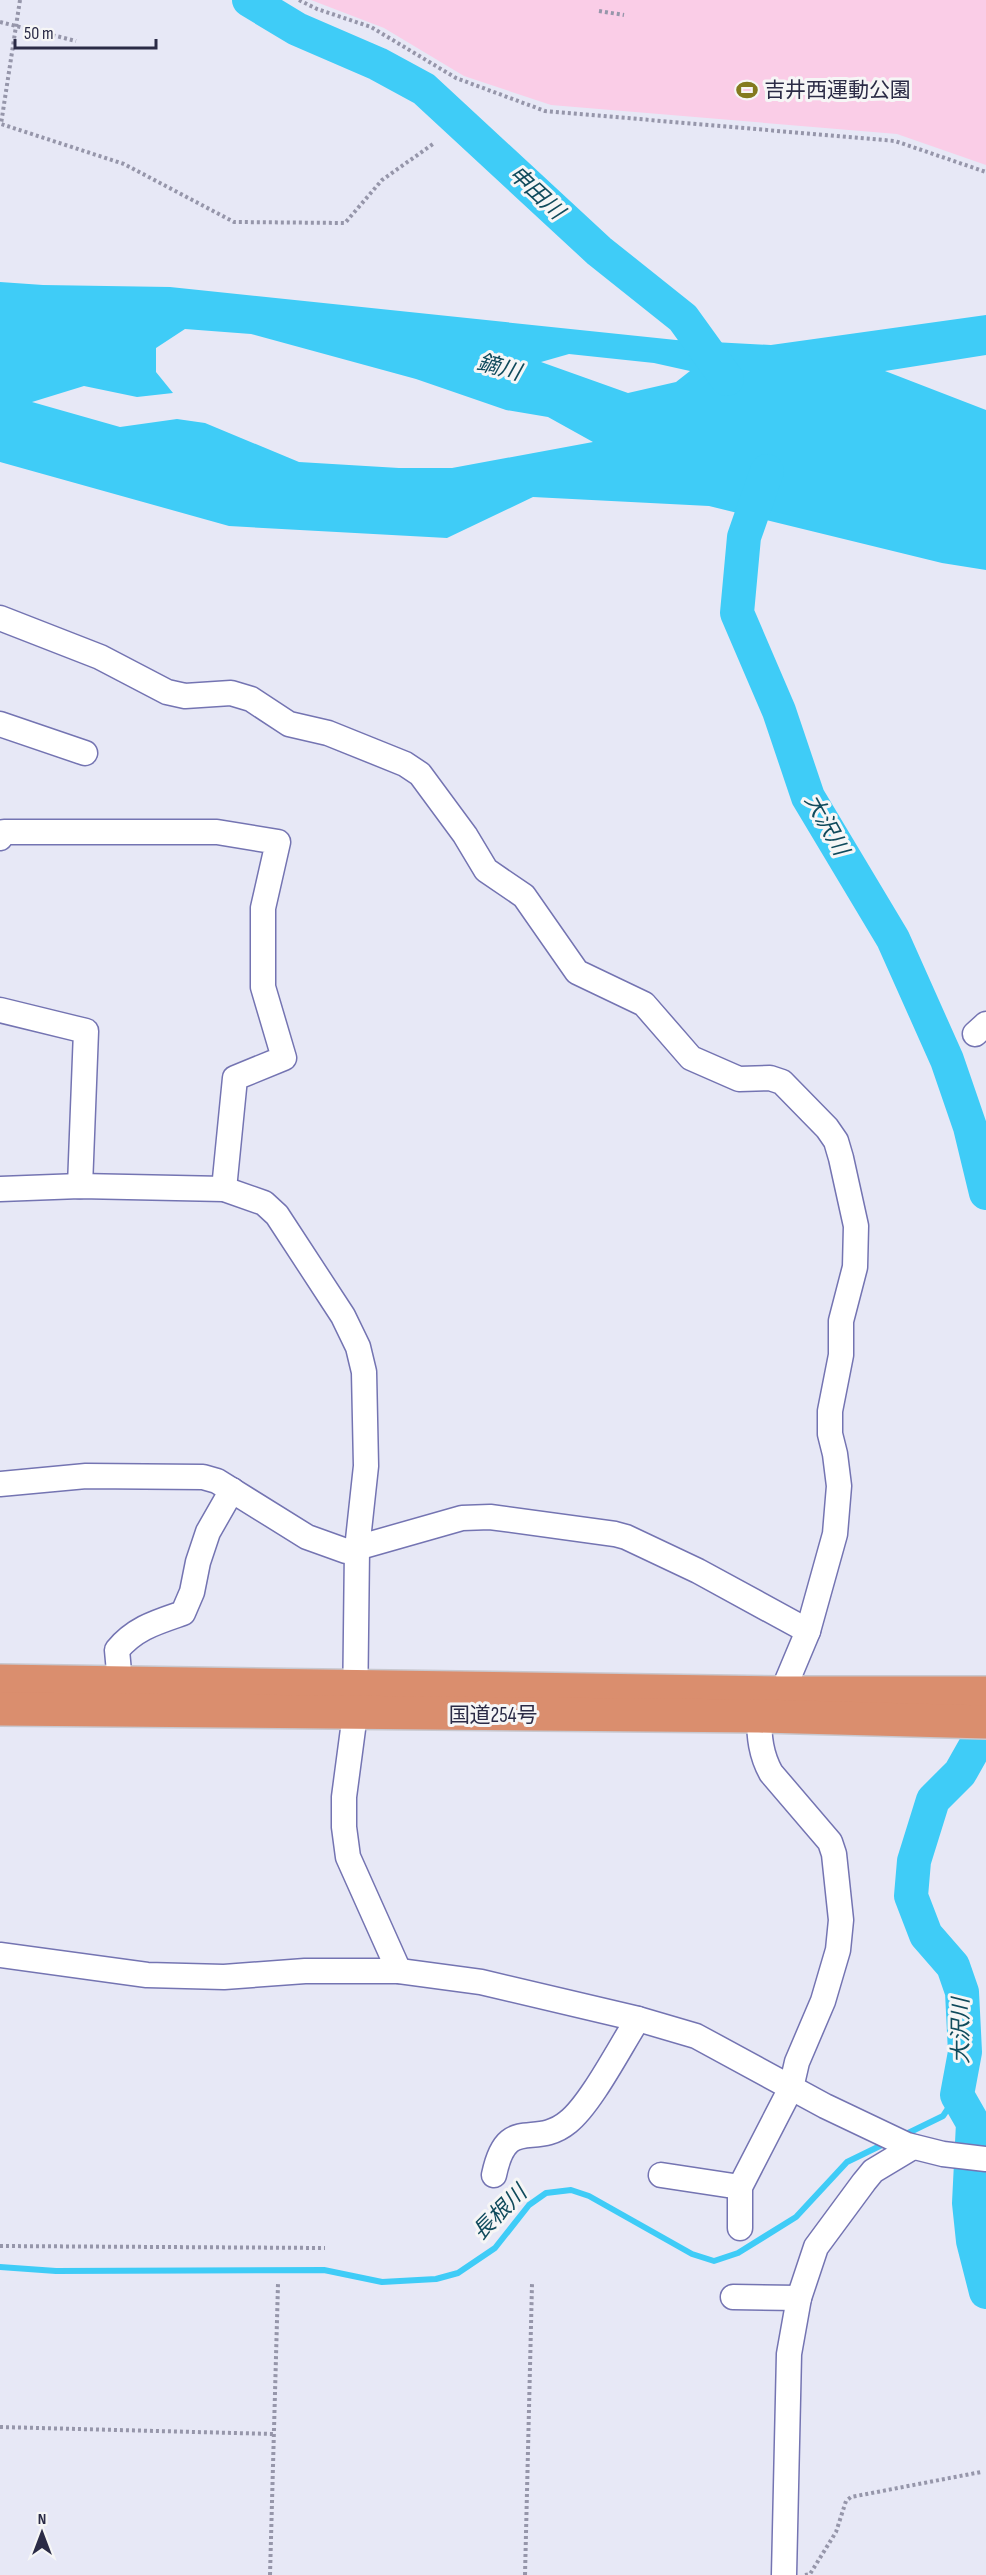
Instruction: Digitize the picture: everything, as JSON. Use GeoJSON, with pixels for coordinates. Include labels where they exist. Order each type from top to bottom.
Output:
{"type":"FeatureCollection","features":[{"type":"Feature","properties":{"kind":"highway","name":"国道254号"},"geometry":{"type":"LineString","coordinates":[[0,1681],[120,1683],[355,1700],[928,1722],[986,1722]]}},
{"type":"Feature","properties":{"kind":"highway","name":"国道254号"},"geometry":{"type":"LineString","coordinates":[[0,1708],[782,1693],[986,1693]]}},
{"type":"Feature","properties":{"kind":"street"},"geometry":{"type":"LineString","coordinates":[[0,618],[100,657],[167,692],[185,696],[231,693],[251,699],[289,724],[328,733],[405,764],[420,774],[465,835],[486,870],[524,896],[577,972],[644,1004],[691,1058],[739,1078],[770,1078],[782,1082],[827,1128],[836,1141],[856,1226],[855,1267],[841,1321],[841,1355],[830,1411],[830,1434],[836,1454],[839,1486],[836,1534],[808,1631],[782,1693]]}},
{"type":"Feature","properties":{"kind":"street"},"geometry":{"type":"LineString","coordinates":[[0,724],[85,753]]}},
{"type":"Feature","properties":{"kind":"street"},"geometry":{"type":"LineString","coordinates":[[0,838],[4,832],[217,832],[278,842],[263,908],[263,987],[284,1058],[236,1078],[224,1189]]}},
{"type":"Feature","properties":{"kind":"street"},"geometry":{"type":"LineString","coordinates":[[0,1010],[86,1031],[80,1186]]}},
{"type":"Feature","properties":{"kind":"street"},"geometry":{"type":"LineString","coordinates":[[0,1190],[80,1186],[224,1189],[264,1203],[277,1215],[344,1316],[358,1347],[364,1372],[366,1466],[357,1549],[355,1700],[344,1797],[344,1827],[348,1857],[399,1971]]}},
{"type":"Feature","properties":{"kind":"street"},"geometry":{"type":"LineString","coordinates":[[0,1484],[86,1476],[203,1477],[217,1481],[307,1536],[346,1551],[462,1518],[490,1517],[626,1536],[808,1631]]}},
{"type":"Feature","properties":{"kind":"street"},"geometry":{"type":"LineString","coordinates":[[120,1683],[117,1650],[128,1637],[147,1625],[183,1613],[192,1592],[198,1562],[208,1532],[232,1490]]}},
{"type":"Feature","properties":{"kind":"street"},"geometry":{"type":"LineString","coordinates":[[740,2228],[740,2187],[791,2088],[796,2062],[823,2001],[841,1935],[834,1854],[830,1842],[765,1763],[759,1739],[759,1716]]}},
{"type":"Feature","properties":{"kind":"street"},"geometry":{"type":"LineString","coordinates":[[0,1955],[147,1976],[224,1977],[305,1971],[399,1971],[481,1982],[638,2019],[696,2036],[791,2088],[910,2146],[943,2154],[986,2159]]}},
{"type":"Feature","properties":{"kind":"street"},"geometry":{"type":"LineString","coordinates":[[494,2175],[504,2144],[519,2136],[544,2133],[568,2122],[582,2107],[638,2019]]}},
{"type":"Feature","properties":{"kind":"street"},"geometry":{"type":"LineString","coordinates":[[784,2575],[789,2354],[799,2298],[816,2247],[873,2171],[910,2146]]}},
{"type":"Feature","properties":{"kind":"street"},"geometry":{"type":"LineString","coordinates":[[661,2175],[740,2187]]}},
{"type":"Feature","properties":{"kind":"street"},"geometry":{"type":"LineString","coordinates":[[733,2297],[799,2298]]}},
{"type":"Feature","properties":{"kind":"path"},"geometry":{"type":"LineString","coordinates":[[20,0],[1,124],[124,164],[234,222],[345,223],[382,180],[434,144]]}},
{"type":"Feature","properties":{"kind":"path"},"geometry":{"type":"LineString","coordinates":[[299,0],[317,9],[371,27],[456,78],[545,111],[895,141],[986,172]]}},
{"type":"Feature","properties":{"kind":"path"},"geometry":{"type":"LineString","coordinates":[[598,11],[624,15]]}},
{"type":"Feature","properties":{"kind":"path"},"geometry":{"type":"LineString","coordinates":[[0,22],[76,41]]}},
{"type":"Feature","properties":{"kind":"path"},"geometry":{"type":"LineString","coordinates":[[588,108],[589,114]]}},
{"type":"Feature","properties":{"kind":"path"},"geometry":{"type":"LineString","coordinates":[[0,2246],[325,2248]]}},
{"type":"Feature","properties":{"kind":"path"},"geometry":{"type":"LineString","coordinates":[[270,2575],[278,2284]]}},
{"type":"Feature","properties":{"kind":"path"},"geometry":{"type":"LineString","coordinates":[[525,2575],[532,2284]]}},
{"type":"Feature","properties":{"kind":"path"},"geometry":{"type":"LineString","coordinates":[[0,2427],[274,2434]]}},
{"type":"Feature","properties":{"kind":"path"},"geometry":{"type":"LineString","coordinates":[[808,2575],[837,2532],[846,2501],[851,2497],[981,2472]]}},
{"type":"Feature","properties":{"kind":"shaded area","name":"吉井西運動公園"},"geometry":{"type":"Polygon","coordinates":[[[311,0],[986,0],[986,165],[897,134],[551,105],[464,76],[384,28],[311,0]]]}},
{"type":"Feature","properties":{"kind":"water","name":"鏑川"},"geometry":{"type":"Polygon","coordinates":[[[0,282],[170,287],[676,340],[771,345],[986,315],[986,355],[885,371],[986,410],[986,570],[942,563],[709,506],[533,497],[447,538],[229,526],[0,462],[0,282]],[[185,329],[156,348],[156,372],[173,393],[137,397],[84,386],[32,402],[120,427],[177,419],[205,423],[299,462],[399,468],[452,468],[593,442],[548,417],[506,410],[416,379],[251,334],[185,329]],[[569,354],[541,362],[628,393],[676,382],[690,371],[654,363],[569,354]]]}},
{"type":"Feature","properties":{"kind":"waterway","name":"申田川"},"geometry":{"type":"LineString","coordinates":[[249,0],[297,29],[378,64],[424,89],[599,251],[683,318],[727,379]]}},
{"type":"Feature","properties":{"kind":"waterway","name":"大沢川"},"geometry":{"type":"LineString","coordinates":[[767,471],[744,537],[737,613],[779,711],[808,797],[893,939],[947,1060],[970,1127],[986,1193]]}},
{"type":"Feature","properties":{"kind":"waterway","name":"大沢川"},"geometry":{"type":"LineString","coordinates":[[986,1727],[960,1773],[933,1800],[914,1861],[911,1896],[926,1935],[953,1966],[962,1992],[965,2052],[957,2095],[973,2123],[969,2203],[973,2241],[986,2292]]}},
{"type":"Feature","properties":{"kind":"waterway","name":"長根川"},"geometry":{"type":"LineString","coordinates":[[904,2135],[943,2116],[957,2095]]}},
{"type":"Feature","properties":{"kind":"waterway","name":"長根川"},"geometry":{"type":"LineString","coordinates":[[0,2267],[56,2271],[324,2270],[382,2282],[436,2279],[458,2273],[495,2248],[529,2205],[546,2193],[571,2190],[589,2196],[692,2254],[714,2261],[738,2253],[796,2217],[847,2162],[886,2143]]}},
{"type":"Feature","properties":{"kind":"place","name":"吉井西運動公園"},"geometry":{"type":"Point","coordinates":[747,90]}}]}
